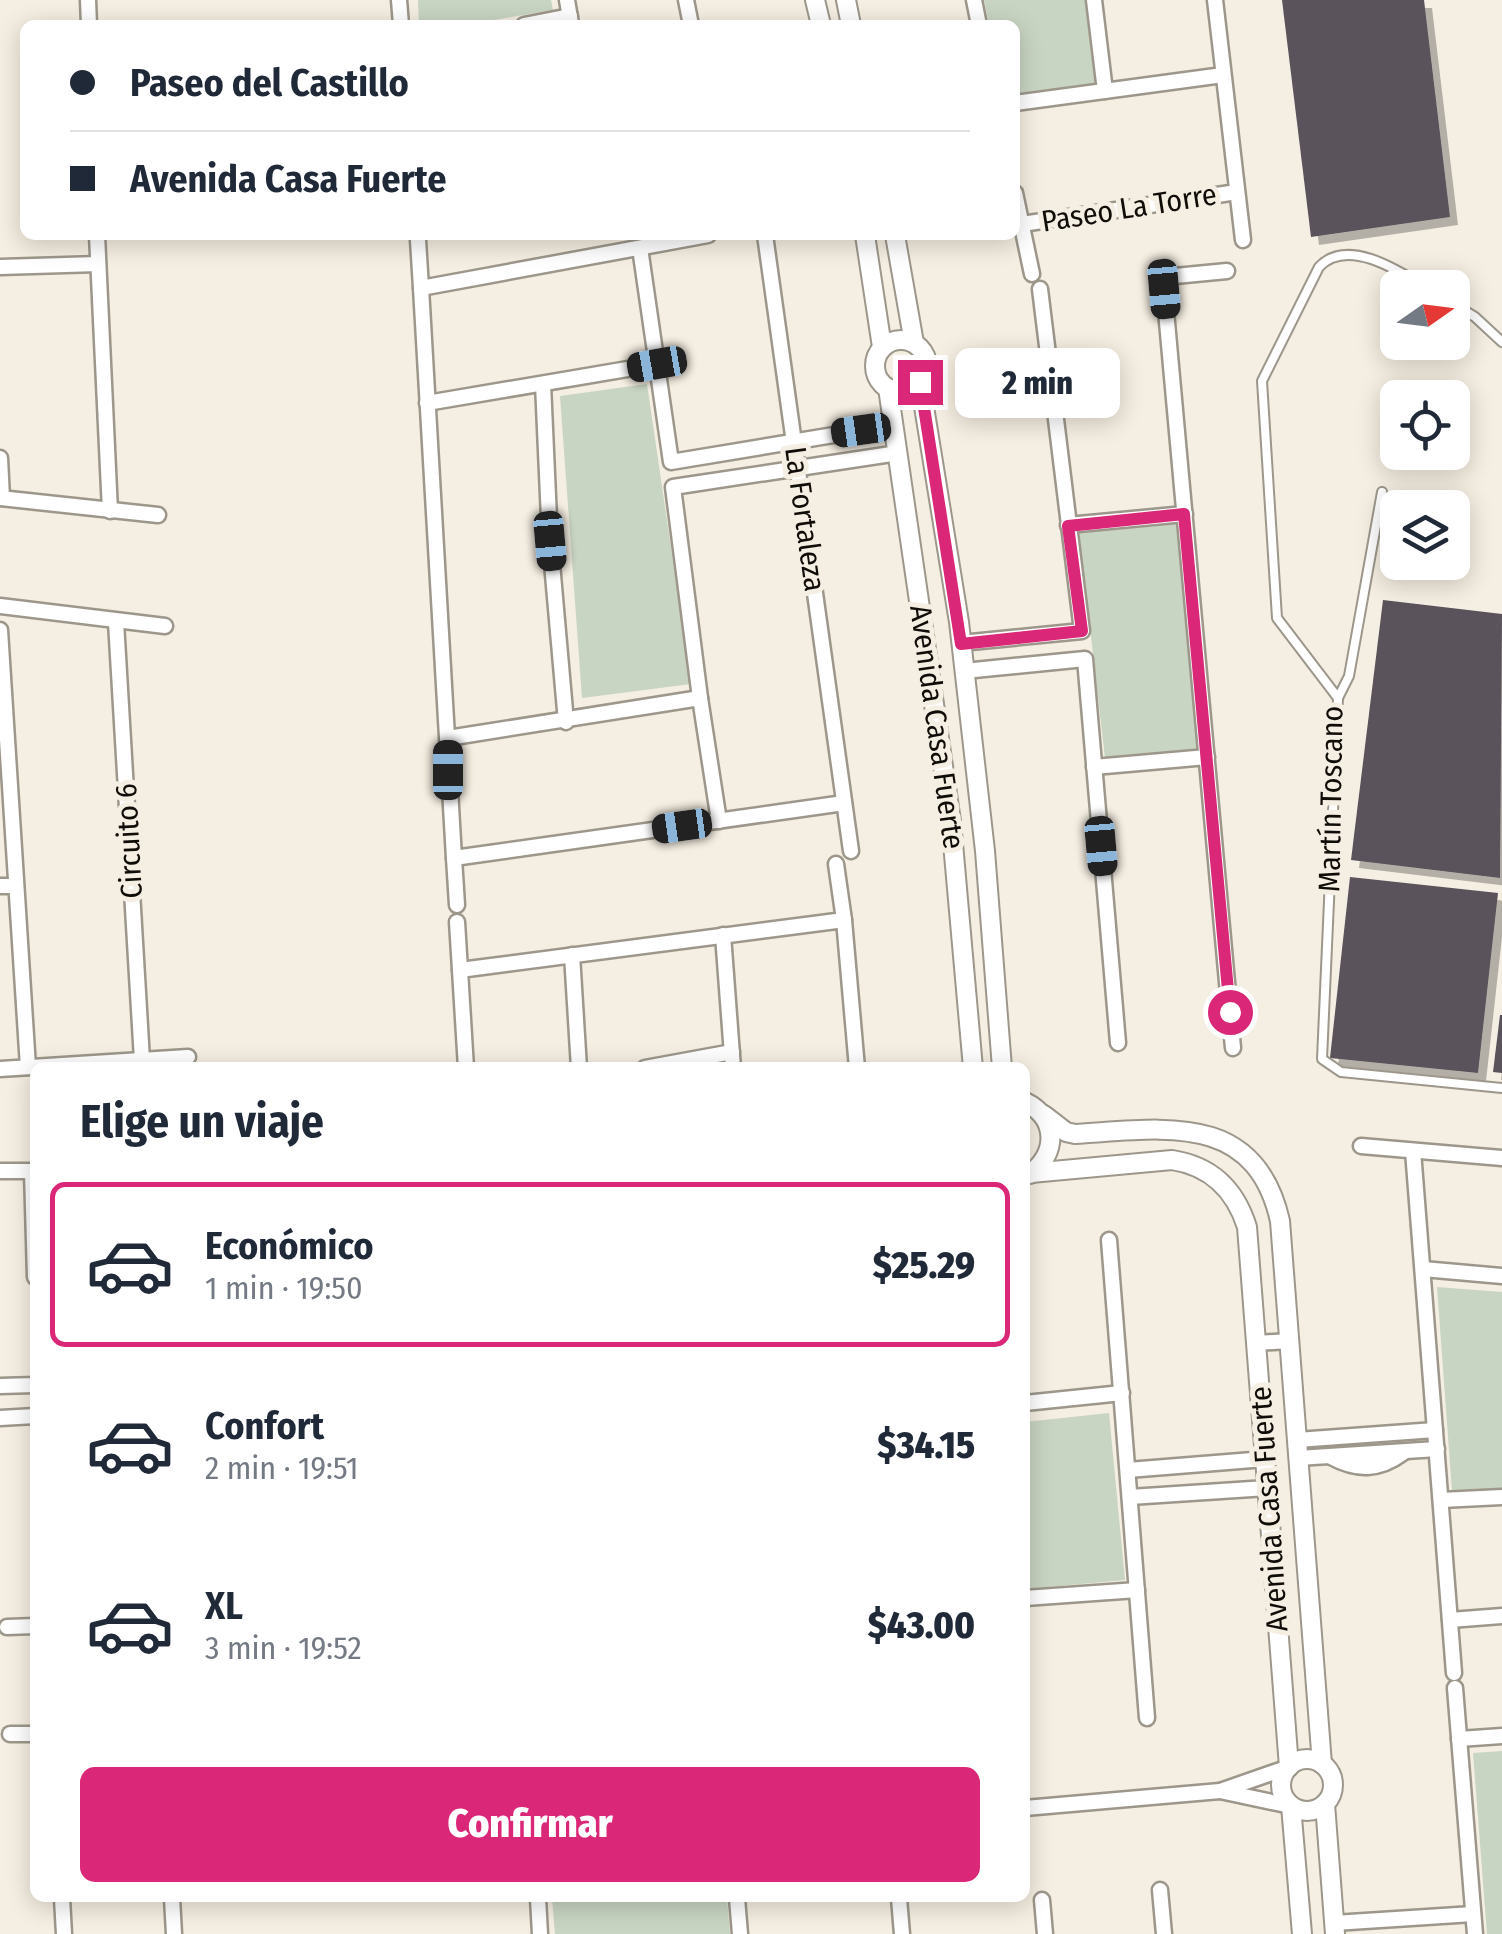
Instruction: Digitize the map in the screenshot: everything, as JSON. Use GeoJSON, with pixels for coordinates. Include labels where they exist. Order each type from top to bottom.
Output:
{"type":"FeatureCollection","features":[{"type":"Feature","properties":{"kind":"street"},"geometry":{"type":"LineString","coordinates":[[1094,0],[1106,91]]}},
{"type":"Feature","properties":{"kind":"street","name":"Paseo La Torre"},"geometry":{"type":"LineString","coordinates":[[1215,0],[1243,240]]}},
{"type":"Feature","properties":{"kind":"street"},"geometry":{"type":"LineString","coordinates":[[1020,102],[1224,75]]}},
{"type":"Feature","properties":{"kind":"street","name":"Paseo La Torre"},"geometry":{"type":"LineString","coordinates":[[1022,224],[1237,192]]}},
{"type":"Feature","properties":{"kind":"street","name":"Paseo La Torre"},"geometry":{"type":"LineString","coordinates":[[1020,215],[1032,274]]}},
{"type":"Feature","properties":{"kind":"street"},"geometry":{"type":"LineString","coordinates":[[97,240],[110,511]]}},
{"type":"Feature","properties":{"kind":"street"},"geometry":{"type":"LineString","coordinates":[[418,240],[457,905]]}},
{"type":"Feature","properties":{"kind":"street"},"geometry":{"type":"LineString","coordinates":[[421,288],[682,240]]}},
{"type":"Feature","properties":{"kind":"street","name":"La Fortaleza"},"geometry":{"type":"LineString","coordinates":[[766,240],[851,851]]}},
{"type":"Feature","properties":{"kind":"street"},"geometry":{"type":"LineString","coordinates":[[866,240],[882,347],[875,364],[880,382],[905,391],[920,382],[926,366],[920,349],[903,340],[882,347]]}},
{"type":"Feature","properties":{"kind":"street"},"geometry":{"type":"LineString","coordinates":[[897,240],[914,344]]}},
{"type":"Feature","properties":{"kind":"street"},"geometry":{"type":"LineString","coordinates":[[640,248],[671,462],[894,425]]}},
{"type":"Feature","properties":{"kind":"street"},"geometry":{"type":"LineString","coordinates":[[0,268],[98,264]]}},
{"type":"Feature","properties":{"kind":"street"},"geometry":{"type":"LineString","coordinates":[[1227,270],[1175,276],[1167,280],[1164,289],[1233,1048]]}},
{"type":"Feature","properties":{"kind":"street"},"geometry":{"type":"LineString","coordinates":[[961,644],[1082,631],[1040,289]]}},
{"type":"Feature","properties":{"kind":"street"},"geometry":{"type":"LineString","coordinates":[[427,403],[657,364]]}},
{"type":"Feature","properties":{"kind":"street","name":"Avenida Casa Fuerte"},"geometry":{"type":"LineString","coordinates":[[920,382],[961,644],[985,851],[1002,1062]]}},
{"type":"Feature","properties":{"kind":"street"},"geometry":{"type":"LineString","coordinates":[[543,384],[550,541],[566,722]]}},
{"type":"Feature","properties":{"kind":"street","name":"Avenida Casa Fuerte"},"geometry":{"type":"LineString","coordinates":[[888,388],[951,821],[971,1062]]}},
{"type":"Feature","properties":{"kind":"street"},"geometry":{"type":"LineString","coordinates":[[719,821],[673,487],[898,454]]}},
{"type":"Feature","properties":{"kind":"street"},"geometry":{"type":"LineString","coordinates":[[0,458],[1,498],[158,515]]}},
{"type":"Feature","properties":{"kind":"street"},"geometry":{"type":"LineString","coordinates":[[1068,526],[1184,514]]}},
{"type":"Feature","properties":{"kind":"street"},"geometry":{"type":"LineString","coordinates":[[0,606],[165,626]]}},
{"type":"Feature","properties":{"kind":"street","name":"Circuito 6"},"geometry":{"type":"LineString","coordinates":[[116,622],[142,1060]]}},
{"type":"Feature","properties":{"kind":"street"},"geometry":{"type":"LineString","coordinates":[[0,630],[28,1067],[0,1069]]}},
{"type":"Feature","properties":{"kind":"street"},"geometry":{"type":"LineString","coordinates":[[964,672],[1085,659],[1118,1043]]}},
{"type":"Feature","properties":{"kind":"street"},"geometry":{"type":"LineString","coordinates":[[448,738],[700,698]]}},
{"type":"Feature","properties":{"kind":"street"},"geometry":{"type":"LineString","coordinates":[[1094,767],[1207,757]]}},
{"type":"Feature","properties":{"kind":"street"},"geometry":{"type":"LineString","coordinates":[[454,858],[844,803]]}},
{"type":"Feature","properties":{"kind":"street"},"geometry":{"type":"LineString","coordinates":[[836,864],[856,1062]]}},
{"type":"Feature","properties":{"kind":"street"},"geometry":{"type":"LineString","coordinates":[[0,886],[16,886]]}},
{"type":"Feature","properties":{"kind":"street"},"geometry":{"type":"LineString","coordinates":[[0,915],[18,915]]}},
{"type":"Feature","properties":{"kind":"street"},"geometry":{"type":"LineString","coordinates":[[460,970],[844,920]]}},
{"type":"Feature","properties":{"kind":"street"},"geometry":{"type":"LineString","coordinates":[[457,922],[466,1062]]}},
{"type":"Feature","properties":{"kind":"street"},"geometry":{"type":"LineString","coordinates":[[724,935],[732,1060]]}},
{"type":"Feature","properties":{"kind":"street"},"geometry":{"type":"LineString","coordinates":[[572,955],[579,1062]]}},
{"type":"Feature","properties":{"kind":"street"},"geometry":{"type":"LineString","coordinates":[[109,1062],[188,1057]]}},
{"type":"Feature","properties":{"kind":"street","name":"Avenida Casa Fuerte"},"geometry":{"type":"LineString","coordinates":[[1030,1105],[1066,1132],[1075,1134],[1186,1129],[1228,1144],[1263,1177],[1275,1200],[1280,1221],[1322,1764]]}},
{"type":"Feature","properties":{"kind":"street"},"geometry":{"type":"LineString","coordinates":[[1030,1173],[1044,1163],[1051,1148],[1051,1131],[1044,1115]]}},
{"type":"Feature","properties":{"kind":"street"},"geometry":{"type":"LineString","coordinates":[[1360,1146],[1502,1158]]}},
{"type":"Feature","properties":{"kind":"street"},"geometry":{"type":"LineString","coordinates":[[1413,1150],[1474,1934]]}},
{"type":"Feature","properties":{"kind":"street","name":"Avenida Casa Fuerte"},"geometry":{"type":"LineString","coordinates":[[1030,1174],[1172,1160],[1190,1163],[1218,1178],[1241,1208],[1247,1227],[1288,1767]]}},
{"type":"Feature","properties":{"kind":"street"},"geometry":{"type":"LineString","coordinates":[[0,1171],[30,1170]]}},
{"type":"Feature","properties":{"kind":"street"},"geometry":{"type":"LineString","coordinates":[[1109,1240],[1147,1718]]}},
{"type":"Feature","properties":{"kind":"street"},"geometry":{"type":"LineString","coordinates":[[1422,1270],[1502,1276]]}},
{"type":"Feature","properties":{"kind":"street"},"geometry":{"type":"LineString","coordinates":[[1256,1344],[1289,1341]]}},
{"type":"Feature","properties":{"kind":"street"},"geometry":{"type":"LineString","coordinates":[[0,1386],[30,1385]]}},
{"type":"Feature","properties":{"kind":"street"},"geometry":{"type":"LineString","coordinates":[[1030,1403],[1122,1393]]}},
{"type":"Feature","properties":{"kind":"street"},"geometry":{"type":"LineString","coordinates":[[0,1418],[30,1416]]}},
{"type":"Feature","properties":{"kind":"street"},"geometry":{"type":"LineString","coordinates":[[1297,1449],[1435,1430]]}},
{"type":"Feature","properties":{"kind":"street"},"geometry":{"type":"LineString","coordinates":[[1297,1449],[1330,1456],[1437,1449]]}},
{"type":"Feature","properties":{"kind":"street"},"geometry":{"type":"LineString","coordinates":[[1128,1470],[1265,1458]]}},
{"type":"Feature","properties":{"kind":"street"},"geometry":{"type":"LineString","coordinates":[[1130,1497],[1267,1488]]}},
{"type":"Feature","properties":{"kind":"street"},"geometry":{"type":"LineString","coordinates":[[1441,1500],[1502,1497]]}},
{"type":"Feature","properties":{"kind":"street"},"geometry":{"type":"LineString","coordinates":[[1030,1598],[1137,1590]]}},
{"type":"Feature","properties":{"kind":"street"},"geometry":{"type":"LineString","coordinates":[[1450,1620],[1502,1616]]}},
{"type":"Feature","properties":{"kind":"street"},"geometry":{"type":"LineString","coordinates":[[7,1627],[30,1626]]}},
{"type":"Feature","properties":{"kind":"street"},"geometry":{"type":"LineString","coordinates":[[10,1734],[30,1734]]}},
{"type":"Feature","properties":{"kind":"street"},"geometry":{"type":"LineString","coordinates":[[1459,1739],[1502,1736]]}},
{"type":"Feature","properties":{"kind":"street"},"geometry":{"type":"LineString","coordinates":[[1030,1808],[1220,1791],[1305,1759],[1322,1764],[1333,1783],[1325,1804],[1334,1929],[1473,1914]]}},
{"type":"Feature","properties":{"kind":"street"},"geometry":{"type":"LineString","coordinates":[[1288,1767],[1282,1783],[1292,1806],[1302,1934]]}},
{"type":"Feature","properties":{"kind":"street"},"geometry":{"type":"LineString","coordinates":[[1220,1791],[1305,1811],[1325,1804]]}},
{"type":"Feature","properties":{"kind":"street"},"geometry":{"type":"LineString","coordinates":[[1160,1890],[1164,1934]]}},
{"type":"Feature","properties":{"kind":"street"},"geometry":{"type":"LineString","coordinates":[[1042,1900],[1044,1934]]}},
{"type":"Feature","properties":{"kind":"street"},"geometry":{"type":"LineString","coordinates":[[62,1902],[64,1934]]}},
{"type":"Feature","properties":{"kind":"street"},"geometry":{"type":"LineString","coordinates":[[172,1902],[174,1934]]}},
{"type":"Feature","properties":{"kind":"street"},"geometry":{"type":"LineString","coordinates":[[538,1902],[540,1934]]}},
{"type":"Feature","properties":{"kind":"street"},"geometry":{"type":"LineString","coordinates":[[737,1902],[740,1934]]}},
{"type":"Feature","properties":{"kind":"street"},"geometry":{"type":"LineString","coordinates":[[899,1902],[902,1934]]}},
{"type":"Feature","properties":{"kind":"lane","name":"Martín Toscano"},"geometry":{"type":"LineString","coordinates":[[1392,270],[1348,253],[1328,257],[1319,267],[1262,381],[1277,618],[1338,698],[1322,1059],[1341,1072],[1502,1088]]}},
{"type":"Feature","properties":{"kind":"lane"},"geometry":{"type":"LineString","coordinates":[[1470,314],[1502,342]]}},
{"type":"Feature","properties":{"kind":"lane"},"geometry":{"type":"LineString","coordinates":[[1338,698],[1350,676],[1380,504]]}},
{"type":"Feature","properties":{"kind":"green space"},"geometry":{"type":"Polygon","coordinates":[[[418,0],[551,0],[553,10],[494,20],[419,20],[418,0]]]}},
{"type":"Feature","properties":{"kind":"green space"},"geometry":{"type":"Polygon","coordinates":[[[984,0],[1092,0],[1101,83],[1020,93],[1020,20],[988,20],[984,0]]]}},
{"type":"Feature","properties":{"kind":"green space"},"geometry":{"type":"Polygon","coordinates":[[[647,384],[691,684],[582,698],[560,396],[647,384]]]}},
{"type":"Feature","properties":{"kind":"green space"},"geometry":{"type":"Polygon","coordinates":[[[1179,524],[1201,749],[1105,758],[1079,533],[1179,524]]]}},
{"type":"Feature","properties":{"kind":"green space"},"geometry":{"type":"Polygon","coordinates":[[[1437,1287],[1502,1292],[1502,1488],[1452,1491],[1437,1287]]]}},
{"type":"Feature","properties":{"kind":"green space"},"geometry":{"type":"Polygon","coordinates":[[[1109,1413],[1125,1580],[1030,1589],[1030,1421],[1109,1413]]]}},
{"type":"Feature","properties":{"kind":"green space"},"geometry":{"type":"Polygon","coordinates":[[[1502,1751],[1502,1934],[1487,1934],[1473,1753],[1502,1751]]]}},
{"type":"Feature","properties":{"kind":"green space"},"geometry":{"type":"Polygon","coordinates":[[[552,1902],[727,1902],[730,1934],[555,1934],[552,1902]]]}},
{"type":"Feature","properties":{"kind":"building"},"geometry":{"type":"Polygon","coordinates":[[[1282,0],[1424,0],[1450,217],[1311,237],[1282,0]]]}},
{"type":"Feature","properties":{"kind":"building"},"geometry":{"type":"Polygon","coordinates":[[[1383,600],[1502,614],[1500,878],[1351,860],[1383,600]]]}},
{"type":"Feature","properties":{"kind":"building"},"geometry":{"type":"Polygon","coordinates":[[[1350,877],[1498,893],[1478,1073],[1330,1058],[1350,877]]]}},
{"type":"Feature","properties":{"kind":"building"},"geometry":{"type":"Polygon","coordinates":[[[1502,1015],[1502,1073],[1493,1072],[1502,1015]]]}},
{"type":"Feature","properties":{"kind":"route"},"geometry":{"type":"LineString","coordinates":[[920,382],[961,644],[1082,631],[1068,526],[1184,514],[1230,1012]]}}]}
